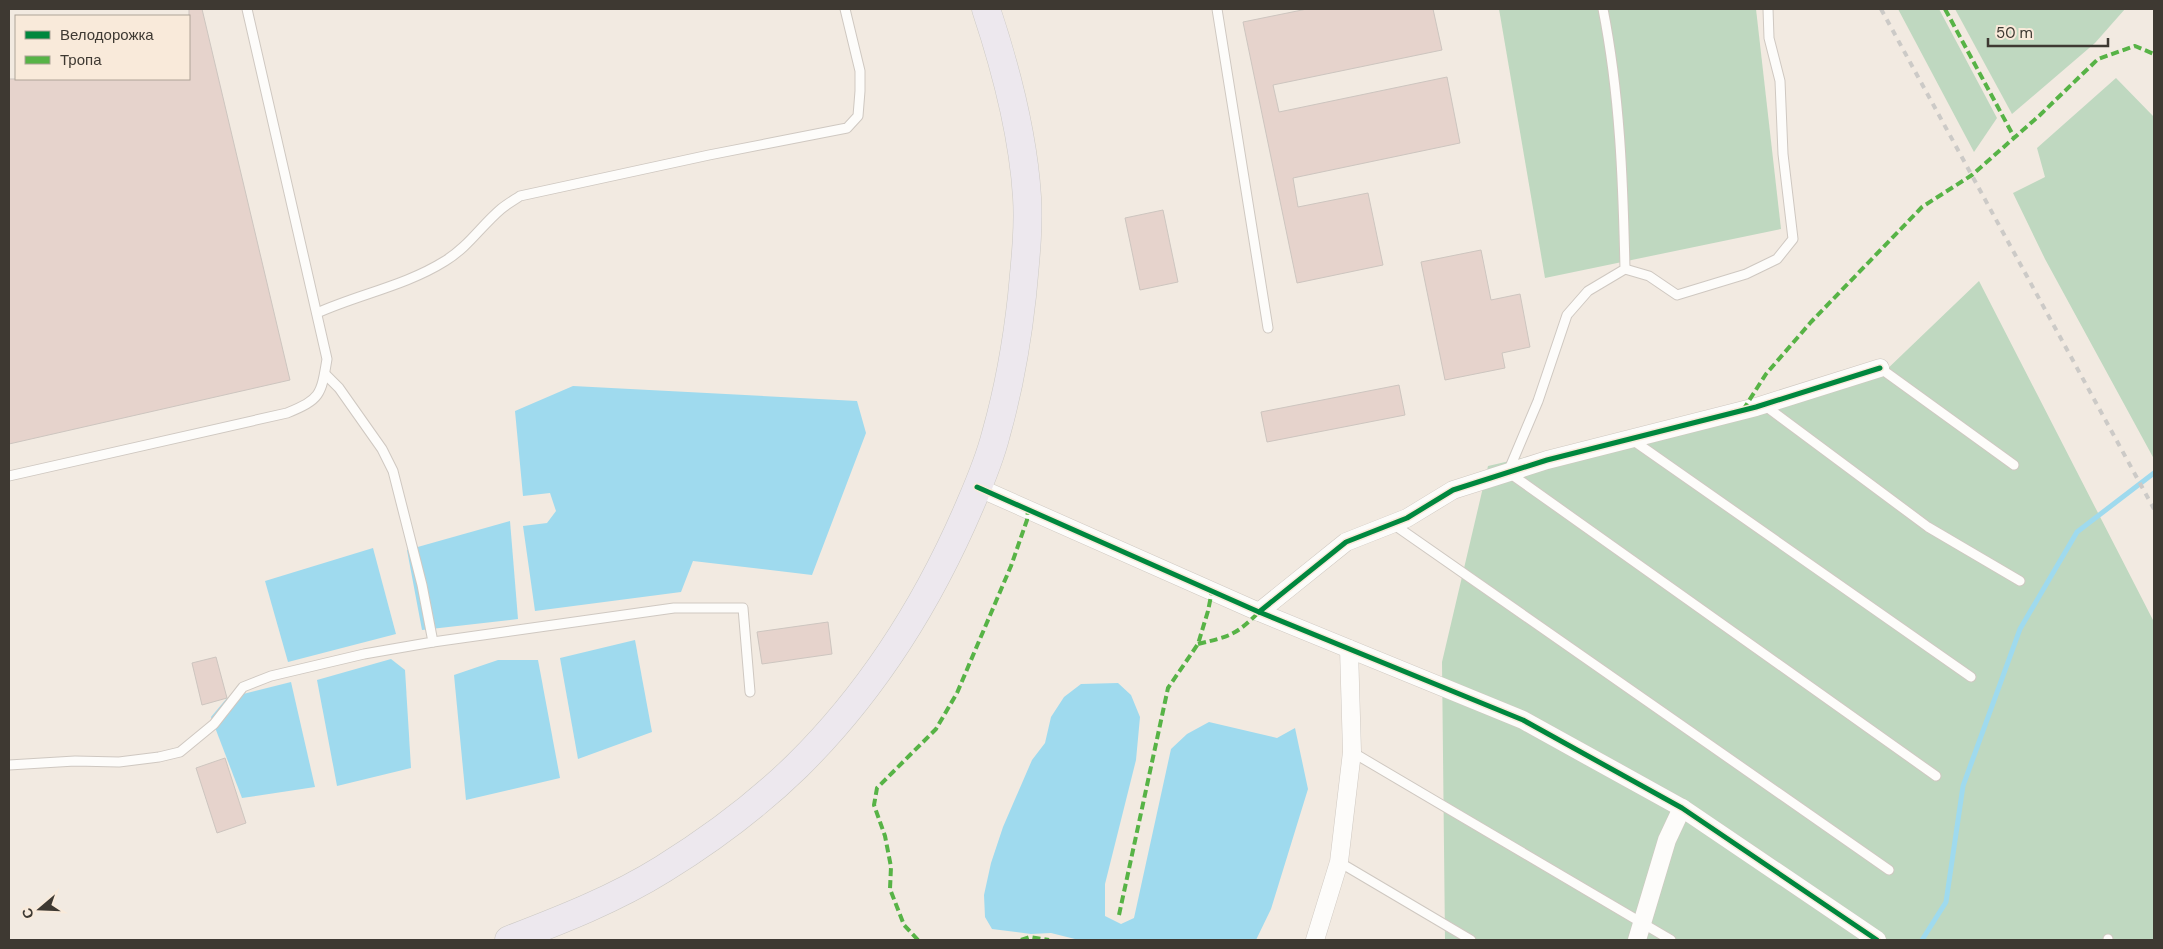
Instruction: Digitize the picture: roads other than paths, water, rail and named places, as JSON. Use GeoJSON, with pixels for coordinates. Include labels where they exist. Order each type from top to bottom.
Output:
{"type":"FeatureCollection","features":[{"type":"Feature","properties":{"kind":"main road"},"geometry":{"type":"LineString","coordinates":[[509,940],[593,906],[661,871],[701,844],[752,805],[797,766],[839,719],[878,670],[920,608],[952,547],[996,436],[1010,379],[1019,325],[1026,256],[1027,208],[1022,143],[997,41],[986,9]]}},
{"type":"Feature","properties":{"kind":"street"},"geometry":{"type":"LineString","coordinates":[[1259,612],[1346,542],[1407,518],[1453,490],[1508,472],[1764,405],[1880,368]]}},
{"type":"Feature","properties":{"kind":"street"},"geometry":{"type":"LineString","coordinates":[[977,487],[1259,612],[1523,720],[1682,808],[1877,940]]}},
{"type":"Feature","properties":{"kind":"street"},"geometry":{"type":"LineString","coordinates":[[1315,940],[1339,862],[1352,752],[1349,649]]}},
{"type":"Feature","properties":{"kind":"street"},"geometry":{"type":"LineString","coordinates":[[1637,940],[1667,840],[1682,808]]}},
{"type":"Feature","properties":{"kind":"lane"},"geometry":{"type":"LineString","coordinates":[[9,476],[287,413],[309,404],[323,388],[327,359],[246,9]]}},
{"type":"Feature","properties":{"kind":"lane"},"geometry":{"type":"LineString","coordinates":[[317,313],[346,300],[402,283],[445,261],[472,241],[501,209],[520,196],[708,155],[846,128],[858,116],[860,71],[845,9]]}},
{"type":"Feature","properties":{"kind":"lane"},"geometry":{"type":"LineString","coordinates":[[1217,9],[1268,328]]}},
{"type":"Feature","properties":{"kind":"lane"},"geometry":{"type":"LineString","coordinates":[[1603,9],[1612,55],[1623,174],[1625,269]]}},
{"type":"Feature","properties":{"kind":"lane"},"geometry":{"type":"LineString","coordinates":[[1768,9],[1769,38],[1780,81],[1783,154],[1793,238],[1777,259],[1746,274],[1677,295],[1649,276],[1625,269],[1588,291],[1567,315],[1538,401],[1508,472],[1936,776]]}},
{"type":"Feature","properties":{"kind":"lane"},"geometry":{"type":"LineString","coordinates":[[1880,368],[2014,465]]}},
{"type":"Feature","properties":{"kind":"lane"},"geometry":{"type":"LineString","coordinates":[[325,374],[350,403],[382,449],[393,471],[422,585],[433,642]]}},
{"type":"Feature","properties":{"kind":"lane"},"geometry":{"type":"LineString","coordinates":[[1764,405],[1928,527],[2020,581]]}},
{"type":"Feature","properties":{"kind":"lane"},"geometry":{"type":"LineString","coordinates":[[1631,439],[1971,677]]}},
{"type":"Feature","properties":{"kind":"lane"},"geometry":{"type":"LineString","coordinates":[[1393,523],[1889,870]]}},
{"type":"Feature","properties":{"kind":"lane"},"geometry":{"type":"LineString","coordinates":[[9,765],[75,761],[119,762],[159,757],[180,752],[214,724],[243,686],[271,676],[355,656],[433,642],[674,608],[743,608],[750,692]]}},
{"type":"Feature","properties":{"kind":"lane"},"geometry":{"type":"LineString","coordinates":[[1352,752],[1671,940]]}},
{"type":"Feature","properties":{"kind":"lane"},"geometry":{"type":"LineString","coordinates":[[1339,862],[1471,940]]}},
{"type":"Feature","properties":{"kind":"water"},"geometry":{"type":"Polygon","coordinates":[[[573,386],[857,401],[866,433],[812,575],[693,561],[681,592],[535,611],[523,526],[547,523],[556,511],[550,493],[523,496],[515,411],[573,386]]]}},
{"type":"Feature","properties":{"kind":"water"},"geometry":{"type":"Polygon","coordinates":[[[510,521],[518,619],[422,630],[407,550],[510,521]]]}},
{"type":"Feature","properties":{"kind":"water"},"geometry":{"type":"Polygon","coordinates":[[[373,548],[396,634],[288,662],[265,581],[373,548]]]}},
{"type":"Feature","properties":{"kind":"water"},"geometry":{"type":"Polygon","coordinates":[[[635,640],[652,732],[578,759],[560,658],[635,640]]]}},
{"type":"Feature","properties":{"kind":"water"},"geometry":{"type":"Polygon","coordinates":[[[391,659],[405,670],[411,768],[337,786],[317,680],[391,659]]]}},
{"type":"Feature","properties":{"kind":"water"},"geometry":{"type":"Polygon","coordinates":[[[498,660],[538,660],[560,778],[466,800],[454,675],[498,660]]]}},
{"type":"Feature","properties":{"kind":"water"},"geometry":{"type":"Polygon","coordinates":[[[291,682],[315,787],[242,798],[211,717],[227,698],[291,682]]]}},
{"type":"Feature","properties":{"kind":"water"},"geometry":{"type":"Polygon","coordinates":[[[1118,683],[1131,695],[1140,717],[1136,760],[1105,884],[1105,916],[1121,924],[1134,918],[1171,749],[1187,734],[1209,722],[1277,738],[1295,728],[1308,789],[1271,909],[1256,940],[1079,940],[1051,933],[1031,934],[992,929],[985,917],[984,895],[991,863],[1003,827],[1032,760],[1045,743],[1051,717],[1064,697],[1081,684],[1118,683]]]}},
{"type":"Feature","properties":{"kind":"waterway"},"geometry":{"type":"LineString","coordinates":[[1922,940],[1946,902],[1963,786],[2020,629],[2077,532],[2154,473]]}},
{"type":"Feature","properties":{"kind":"railway"},"geometry":{"type":"LineString","coordinates":[[1881,9],[2154,509]]}}]}
